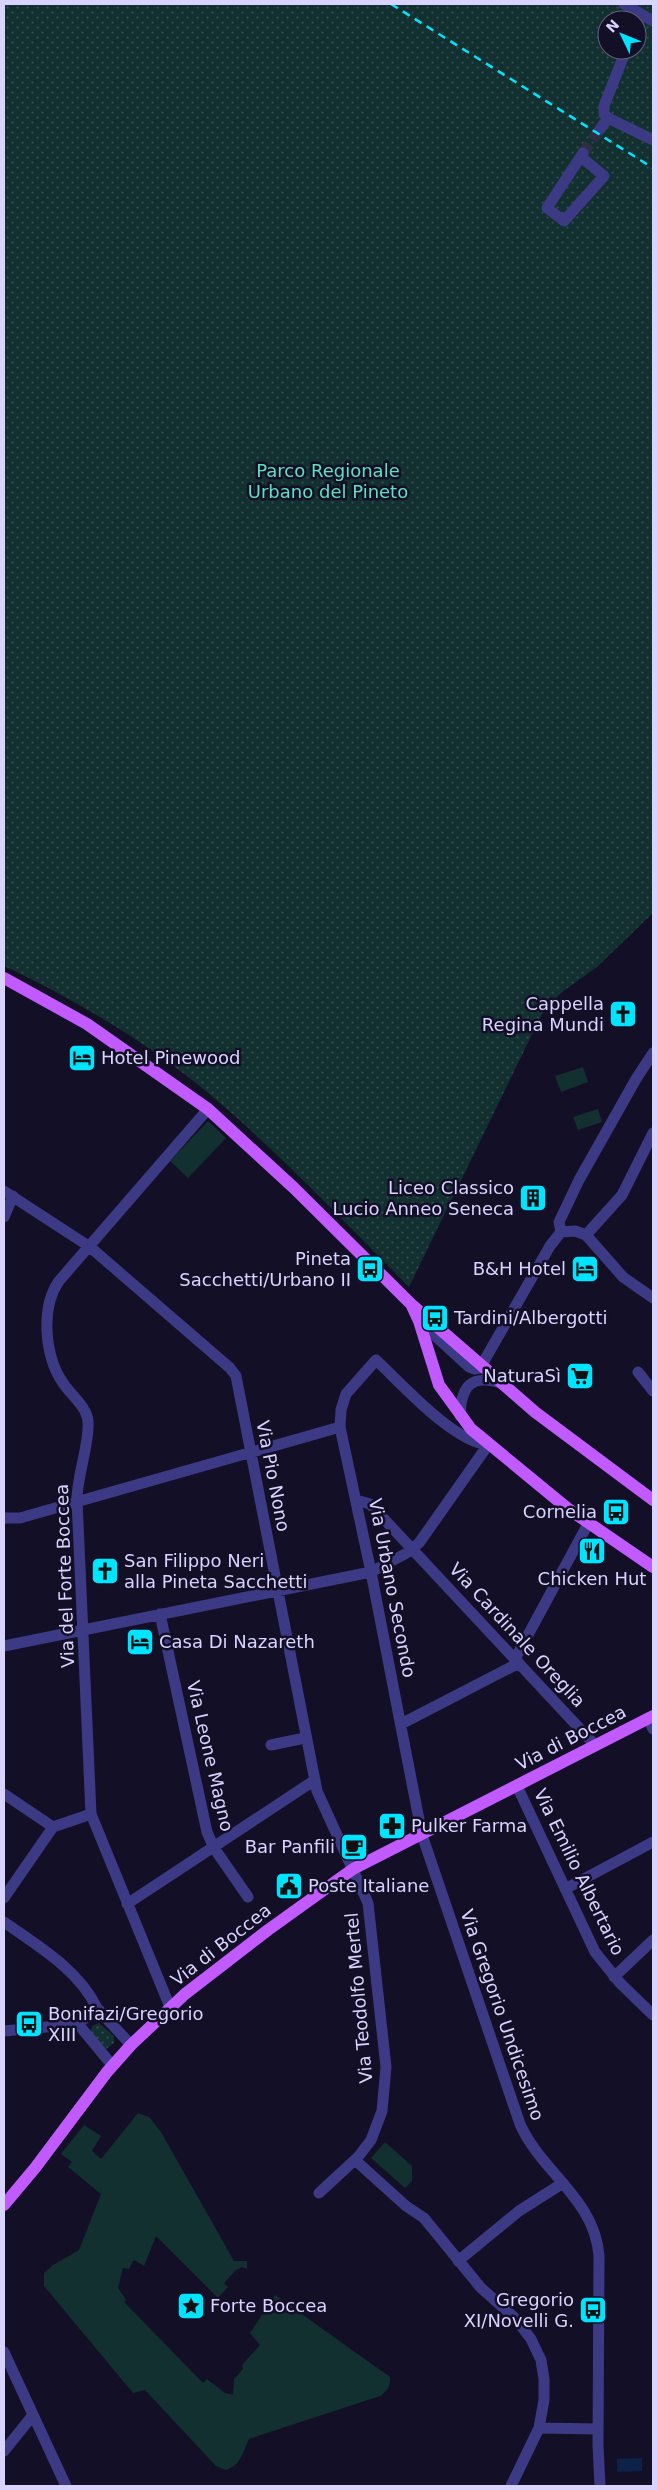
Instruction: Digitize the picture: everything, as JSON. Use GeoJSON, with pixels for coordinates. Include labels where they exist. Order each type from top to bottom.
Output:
{"type":"FeatureCollection","features":[{"type":"Feature","properties":{"kind":"main road"},"geometry":{"type":"LineString","coordinates":[[4,978],[87,1024],[208,1109],[294,1188],[411,1304],[502,1384],[535,1412],[653,1500]]}},
{"type":"Feature","properties":{"kind":"main road"},"geometry":{"type":"LineString","coordinates":[[411,1304],[419,1321],[439,1385],[460,1416],[488,1445],[588,1524],[653,1567]]}},
{"type":"Feature","properties":{"kind":"main road","name":"Via di Boccea"},"geometry":{"type":"LineString","coordinates":[[4,2205],[30,2175],[112,2065],[131,2045],[170,2007],[268,1930],[353,1869],[596,1745],[652,1721]]}},
{"type":"Feature","properties":{"kind":"street"},"geometry":{"type":"LineString","coordinates":[[622,60],[604,106],[604,114],[608,118],[653,140]]}},
{"type":"Feature","properties":{"kind":"street"},"geometry":{"type":"LineString","coordinates":[[600,129],[608,118]]}},
{"type":"Feature","properties":{"kind":"street"},"geometry":{"type":"LineString","coordinates":[[582,155],[604,176],[564,222],[547,208],[582,155]]}},
{"type":"Feature","properties":{"kind":"street"},"geometry":{"type":"LineString","coordinates":[[562,1232],[559,1225],[561,1218],[579,1180],[636,1079],[653,1053]]}},
{"type":"Feature","properties":{"kind":"street","name":"Via del Forte Boccea"},"geometry":{"type":"LineString","coordinates":[[170,2007],[91,1814],[77,1484],[88,1421],[83,1409],[56,1372],[47,1348],[47,1333],[55,1287],[208,1109]]}},
{"type":"Feature","properties":{"kind":"street"},"geometry":{"type":"LineString","coordinates":[[586,1235],[622,1195],[651,1141]]}},
{"type":"Feature","properties":{"kind":"street"},"geometry":{"type":"LineString","coordinates":[[4,1217],[8,1194]]}},
{"type":"Feature","properties":{"kind":"street","name":"Via Pio Nono"},"geometry":{"type":"LineString","coordinates":[[8,1194],[90,1247],[233,1370],[236,1376],[315,1780],[327,1815],[353,1869]]}},
{"type":"Feature","properties":{"kind":"street"},"geometry":{"type":"LineString","coordinates":[[419,1321],[471,1368],[478,1369],[482,1366],[550,1246],[562,1232],[575,1231],[586,1235],[623,1277],[653,1298]]}},
{"type":"Feature","properties":{"kind":"street","name":"Via Urbano Secondo"},"geometry":{"type":"LineString","coordinates":[[422,1835],[371,1572],[340,1427],[341,1410],[346,1394],[376,1360],[446,1424],[478,1444],[488,1445]]}},
{"type":"Feature","properties":{"kind":"street"},"geometry":{"type":"LineString","coordinates":[[638,1372],[653,1392]]}},
{"type":"Feature","properties":{"kind":"street"},"geometry":{"type":"LineString","coordinates":[[460,1416],[463,1395],[471,1383],[483,1379],[502,1384]]}},
{"type":"Feature","properties":{"kind":"street"},"geometry":{"type":"LineString","coordinates":[[4,1518],[20,1518],[340,1427]]}},
{"type":"Feature","properties":{"kind":"street"},"geometry":{"type":"LineString","coordinates":[[4,1646],[371,1572],[413,1549],[424,1537],[488,1445]]}},
{"type":"Feature","properties":{"kind":"street","name":"Via Cardinale Oreglia"},"geometry":{"type":"LineString","coordinates":[[356,1500],[370,1504],[596,1745]]}},
{"type":"Feature","properties":{"kind":"street"},"geometry":{"type":"LineString","coordinates":[[401,1724],[517,1661],[588,1524]]}},
{"type":"Feature","properties":{"kind":"street","name":"Via Leone Magno"},"geometry":{"type":"LineString","coordinates":[[160,1614],[205,1824],[214,1848],[248,1897]]}},
{"type":"Feature","properties":{"kind":"street"},"geometry":{"type":"LineString","coordinates":[[271,1745],[300,1739]]}},
{"type":"Feature","properties":{"kind":"street"},"geometry":{"type":"LineString","coordinates":[[127,1904],[315,1780]]}},
{"type":"Feature","properties":{"kind":"street","name":"Via Emilio Albertario"},"geometry":{"type":"LineString","coordinates":[[517,1786],[591,1945],[614,1977],[653,2015]]}},
{"type":"Feature","properties":{"kind":"street"},"geometry":{"type":"LineString","coordinates":[[4,1794],[53,1827]]}},
{"type":"Feature","properties":{"kind":"street"},"geometry":{"type":"LineString","coordinates":[[4,1898],[53,1827],[91,1814]]}},
{"type":"Feature","properties":{"kind":"street","name":"Via Gregorio Undicesimo"},"geometry":{"type":"LineString","coordinates":[[422,1835],[514,2110],[529,2141],[587,2214],[598,2244],[598,2428],[600,2486]]}},
{"type":"Feature","properties":{"kind":"street"},"geometry":{"type":"LineString","coordinates":[[566,1889],[653,1842]]}},
{"type":"Feature","properties":{"kind":"street","name":"Via Teodolfo Mertel"},"geometry":{"type":"LineString","coordinates":[[319,2193],[368,2146],[378,2124],[384,2104],[386,2074],[368,1903],[353,1869]]}},
{"type":"Feature","properties":{"kind":"street"},"geometry":{"type":"LineString","coordinates":[[4,1922],[72,1972],[91,1996],[97,2008],[131,2045]]}},
{"type":"Feature","properties":{"kind":"street"},"geometry":{"type":"LineString","coordinates":[[614,1977],[653,1940]]}},
{"type":"Feature","properties":{"kind":"street"},"geometry":{"type":"LineString","coordinates":[[4,2040],[7,2031],[78,2024],[97,2008]]}},
{"type":"Feature","properties":{"kind":"street"},"geometry":{"type":"LineString","coordinates":[[78,2024],[112,2065]]}},
{"type":"Feature","properties":{"kind":"street"},"geometry":{"type":"LineString","coordinates":[[355,2160],[406,2206],[424,2218],[487,2294],[520,2323],[536,2347],[542,2366],[545,2390],[539,2428],[511,2486]]}},
{"type":"Feature","properties":{"kind":"street"},"geometry":{"type":"LineString","coordinates":[[458,2261],[518,2211],[563,2183]]}},
{"type":"Feature","properties":{"kind":"street"},"geometry":{"type":"LineString","coordinates":[[4,2352],[66,2486]]}},
{"type":"Feature","properties":{"kind":"street"},"geometry":{"type":"LineString","coordinates":[[4,2451],[33,2416]]}},
{"type":"Feature","properties":{"kind":"street"},"geometry":{"type":"LineString","coordinates":[[539,2428],[598,2428]]}},
{"type":"Feature","properties":{"kind":"green space","name":"Parco Regionale Urbano del Pineto"},"geometry":{"type":"Polygon","coordinates":[[[4,4],[653,4],[653,913],[597,967],[562,992],[544,1010],[409,1287],[297,1174],[202,1088],[149,1048],[92,1012],[4,966],[4,4]]]}},
{"type":"Feature","properties":{"kind":"green space"},"geometry":{"type":"Polygon","coordinates":[[[583,1067],[588,1082],[561,1092],[555,1076],[583,1067]]]}},
{"type":"Feature","properties":{"kind":"green space"},"geometry":{"type":"Polygon","coordinates":[[[598,1109],[602,1122],[578,1130],[573,1117],[598,1109]]]}},
{"type":"Feature","properties":{"kind":"green space"},"geometry":{"type":"Polygon","coordinates":[[[208,1121],[226,1138],[188,1178],[170,1161],[208,1121]]]}},
{"type":"Feature","properties":{"kind":"green space"},"geometry":{"type":"Polygon","coordinates":[[[99,2023],[114,2036],[114,2043],[106,2049],[90,2034],[92,2026],[99,2023]]]}},
{"type":"Feature","properties":{"kind":"green space"},"geometry":{"type":"Polygon","coordinates":[[[138,2113],[149,2117],[161,2132],[234,2261],[247,2261],[247,2269],[242,2267],[236,2270],[224,2283],[228,2287],[218,2298],[156,2236],[144,2266],[134,2260],[129,2269],[123,2268],[118,2288],[126,2300],[124,2302],[203,2383],[207,2379],[225,2393],[233,2395],[234,2379],[243,2369],[242,2365],[260,2345],[250,2333],[275,2295],[390,2377],[387,2390],[380,2396],[249,2439],[238,2461],[226,2470],[216,2466],[145,2390],[133,2393],[44,2286],[44,2273],[53,2265],[79,2250],[101,2194],[68,2167],[72,2162],[61,2154],[84,2125],[101,2136],[92,2151],[101,2159],[138,2113]]]}},
{"type":"Feature","properties":{"kind":"green space"},"geometry":{"type":"Polygon","coordinates":[[[385,2142],[412,2166],[412,2181],[405,2188],[371,2158],[385,2142]]]}},
{"type":"Feature","properties":{"kind":"water"},"geometry":{"type":"Polygon","coordinates":[[[642,2458],[642,2471],[617,2472],[617,2459],[642,2458]]]}},
{"type":"Feature","properties":{"kind":"tunnel"},"geometry":{"type":"LineString","coordinates":[[583,153],[600,129]]}},
{"type":"Feature","properties":{"kind":"railway"},"geometry":{"type":"LineString","coordinates":[[391,4],[653,168]]}},
{"type":"Feature","properties":{"kind":"place","name":"Cappella Regina Mundi"},"geometry":{"type":"Point","coordinates":[623,1014]}},
{"type":"Feature","properties":{"kind":"place","name":"Hotel Pinewood"},"geometry":{"type":"Point","coordinates":[82,1058]}},
{"type":"Feature","properties":{"kind":"place","name":"Liceo Classico Lucio Anneo Seneca"},"geometry":{"type":"Point","coordinates":[533,1198]}},
{"type":"Feature","properties":{"kind":"place","name":"Pineta Sacchetti/Urbano II"},"geometry":{"type":"Point","coordinates":[370,1269]}},
{"type":"Feature","properties":{"kind":"place","name":"B&H Hotel"},"geometry":{"type":"Point","coordinates":[585,1269]}},
{"type":"Feature","properties":{"kind":"place","name":"Tardini/Albergotti"},"geometry":{"type":"Point","coordinates":[435,1318]}},
{"type":"Feature","properties":{"kind":"place","name":"NaturaSì"},"geometry":{"type":"Point","coordinates":[580,1376]}},
{"type":"Feature","properties":{"kind":"place","name":"Cornelia"},"geometry":{"type":"Point","coordinates":[616,1512]}},
{"type":"Feature","properties":{"kind":"place","name":"Chicken Hut"},"geometry":{"type":"Point","coordinates":[592,1551]}},
{"type":"Feature","properties":{"kind":"place","name":"San Filippo Neri alla Pineta Sacchetti"},"geometry":{"type":"Point","coordinates":[105,1571]}},
{"type":"Feature","properties":{"kind":"place","name":"Casa Di Nazareth"},"geometry":{"type":"Point","coordinates":[140,1642]}},
{"type":"Feature","properties":{"kind":"place","name":"Pulker Farma"},"geometry":{"type":"Point","coordinates":[392,1826]}},
{"type":"Feature","properties":{"kind":"place","name":"Bar Panfili"},"geometry":{"type":"Point","coordinates":[354,1847]}},
{"type":"Feature","properties":{"kind":"place","name":"Poste Italiane"},"geometry":{"type":"Point","coordinates":[289,1886]}},
{"type":"Feature","properties":{"kind":"place","name":"Bonifazi/Gregorio XIII"},"geometry":{"type":"Point","coordinates":[29,2024]}},
{"type":"Feature","properties":{"kind":"place","name":"Forte Boccea"},"geometry":{"type":"Point","coordinates":[191,2306]}},
{"type":"Feature","properties":{"kind":"place","name":"Gregorio XI/Novelli G."},"geometry":{"type":"Point","coordinates":[593,2310]}}]}
